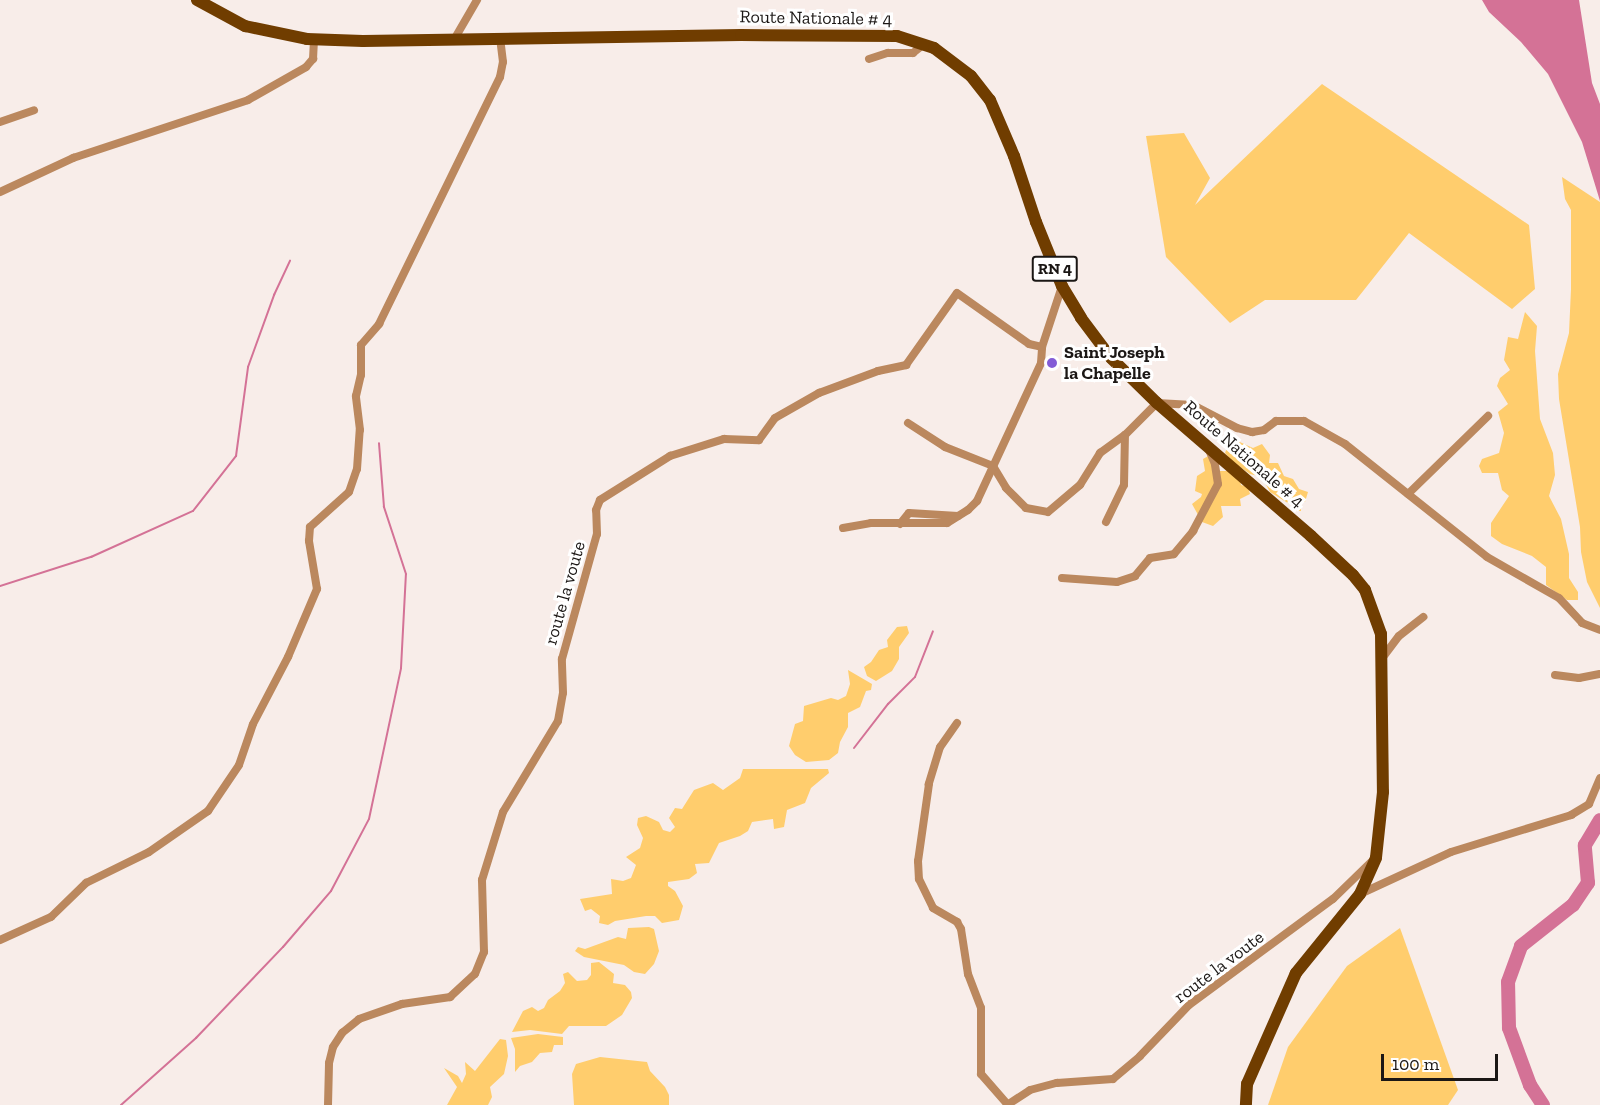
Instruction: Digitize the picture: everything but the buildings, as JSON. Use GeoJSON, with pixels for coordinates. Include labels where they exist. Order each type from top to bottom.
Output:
{"type":"FeatureCollection","features":[{"type":"Feature","properties":{"kind":"main road","name":"Route Nationale # 4"},"geometry":{"type":"LineString","coordinates":[[197,0],[244,26],[314,39],[363,41],[455,38],[897,36],[924,44],[958,64],[990,100],[1014,156],[1036,222],[1062,286],[1081,318],[1111,358],[1157,403],[1353,575],[1365,590],[1381,634],[1383,792],[1376,858],[1360,894],[1296,973],[1246,1084],[1246,1105]]}},
{"type":"Feature","properties":{"kind":"street"},"geometry":{"type":"LineString","coordinates":[[455,38],[477,0]]}},
{"type":"Feature","properties":{"kind":"street"},"geometry":{"type":"LineString","coordinates":[[0,192],[73,158],[248,100],[306,67],[313,59],[314,39]]}},
{"type":"Feature","properties":{"kind":"street"},"geometry":{"type":"LineString","coordinates":[[0,940],[51,917],[86,884],[148,852],[208,811],[239,765],[253,724],[288,657],[317,589],[309,541],[310,527],[349,492],[357,469],[360,430],[356,396],[362,375],[361,345],[379,324],[500,77],[503,62],[500,39]]}},
{"type":"Feature","properties":{"kind":"street"},"geometry":{"type":"LineString","coordinates":[[869,59],[888,53],[913,53],[924,44]]}},
{"type":"Feature","properties":{"kind":"street"},"geometry":{"type":"LineString","coordinates":[[0,122],[34,110]]}},
{"type":"Feature","properties":{"kind":"street"},"geometry":{"type":"LineString","coordinates":[[843,528],[871,523],[934,525],[947,523],[977,501],[1041,363],[1042,347],[1062,286]]}},
{"type":"Feature","properties":{"kind":"street","name":"route la voute"},"geometry":{"type":"LineString","coordinates":[[328,1105],[329,1063],[333,1047],[342,1033],[359,1019],[402,1004],[450,997],[475,974],[484,952],[482,880],[503,812],[558,721],[564,693],[562,659],[593,552],[597,534],[596,510],[600,500],[670,456],[724,439],[759,440],[775,418],[819,393],[878,371],[906,365],[912,360],[957,293],[1029,344],[1042,347]]}},
{"type":"Feature","properties":{"kind":"street"},"geometry":{"type":"LineString","coordinates":[[908,423],[945,447],[993,466],[1006,488],[1026,507],[1048,512],[1080,485],[1100,453],[1125,435],[1157,403],[1193,405],[1236,428],[1252,432],[1264,430],[1276,421],[1304,422],[1345,444],[1487,557],[1559,598],[1582,622],[1600,630]]}},
{"type":"Feature","properties":{"kind":"street"},"geometry":{"type":"LineString","coordinates":[[1408,494],[1488,416]]}},
{"type":"Feature","properties":{"kind":"street"},"geometry":{"type":"LineString","coordinates":[[1106,522],[1124,485],[1125,435]]}},
{"type":"Feature","properties":{"kind":"street"},"geometry":{"type":"LineString","coordinates":[[1062,578],[1117,582],[1135,576],[1150,558],[1174,554],[1193,531],[1218,484],[1215,464],[1207,446]]}},
{"type":"Feature","properties":{"kind":"street"},"geometry":{"type":"LineString","coordinates":[[1383,657],[1399,636],[1423,617]]}},
{"type":"Feature","properties":{"kind":"street"},"geometry":{"type":"LineString","coordinates":[[1555,675],[1579,678],[1600,675]]}},
{"type":"Feature","properties":{"kind":"street"},"geometry":{"type":"LineString","coordinates":[[957,723],[940,747],[929,784],[918,861],[919,879],[933,908],[957,922],[961,929],[968,974],[981,1008],[981,1074],[1008,1105]]}},
{"type":"Feature","properties":{"kind":"street"},"geometry":{"type":"LineString","coordinates":[[1360,894],[1460,849],[1571,815],[1589,804],[1600,778]]}},
{"type":"Feature","properties":{"kind":"street","name":"route la voute"},"geometry":{"type":"LineString","coordinates":[[1008,1105],[1030,1090],[1057,1083],[1113,1079],[1140,1056],[1190,1005],[1333,899],[1376,858]]}},
{"type":"Feature","properties":{"kind":"shaded area"},"geometry":{"type":"Polygon","coordinates":[[[1482,0],[1579,0],[1592,83],[1600,104],[1600,201],[1582,142],[1548,74],[1521,42],[1489,12],[1482,0]]]}},
{"type":"Feature","properties":{"kind":"shaded area"},"geometry":{"type":"Polygon","coordinates":[[[1322,84],[1529,225],[1535,289],[1512,309],[1409,233],[1356,300],[1265,300],[1230,323],[1166,257],[1146,136],[1184,133],[1210,178],[1195,205],[1322,84]]]}},
{"type":"Feature","properties":{"kind":"shaded area"},"geometry":{"type":"Polygon","coordinates":[[[1562,177],[1600,202],[1600,608],[1587,582],[1581,552],[1580,527],[1559,399],[1558,374],[1569,333],[1571,289],[1571,210],[1565,199],[1562,177]]]}},
{"type":"Feature","properties":{"kind":"shaded area"},"geometry":{"type":"Polygon","coordinates":[[[1525,312],[1537,326],[1535,351],[1540,419],[1553,453],[1555,475],[1549,496],[1561,519],[1569,554],[1569,578],[1578,592],[1578,600],[1567,600],[1546,585],[1546,567],[1532,556],[1502,544],[1491,536],[1491,523],[1509,496],[1502,490],[1498,473],[1482,473],[1479,466],[1482,459],[1499,453],[1504,433],[1498,412],[1508,404],[1497,386],[1500,378],[1510,370],[1504,360],[1508,337],[1518,339],[1525,312]]]}},
{"type":"Feature","properties":{"kind":"shaded area"},"geometry":{"type":"Polygon","coordinates":[[[1231,438],[1253,448],[1262,444],[1270,455],[1269,463],[1278,463],[1284,476],[1293,479],[1299,489],[1308,492],[1305,502],[1301,502],[1301,511],[1294,511],[1291,505],[1270,492],[1262,477],[1250,474],[1234,463],[1225,453],[1231,438]]]}},
{"type":"Feature","properties":{"kind":"shaded area"},"geometry":{"type":"Polygon","coordinates":[[[1210,455],[1219,471],[1231,471],[1240,479],[1241,485],[1248,487],[1250,494],[1240,499],[1241,506],[1221,506],[1223,517],[1213,526],[1202,522],[1192,504],[1201,497],[1202,494],[1195,491],[1197,476],[1205,471],[1203,459],[1210,455]]]}},
{"type":"Feature","properties":{"kind":"shaded area"},"geometry":{"type":"Polygon","coordinates":[[[907,626],[909,633],[899,647],[899,659],[892,671],[876,681],[867,676],[864,667],[871,662],[879,650],[888,647],[887,640],[897,627],[907,626]]]}},
{"type":"Feature","properties":{"kind":"shaded area"},"geometry":{"type":"Polygon","coordinates":[[[848,670],[872,684],[871,690],[866,691],[860,707],[848,713],[848,727],[840,742],[838,753],[829,760],[806,762],[795,755],[789,746],[795,724],[803,721],[804,706],[831,698],[838,700],[846,696],[850,684],[848,670]]]}},
{"type":"Feature","properties":{"kind":"shaded area"},"geometry":{"type":"Polygon","coordinates":[[[743,769],[828,769],[829,773],[811,788],[805,803],[787,810],[784,827],[774,829],[773,819],[752,822],[748,831],[719,843],[709,863],[695,864],[697,873],[689,879],[668,882],[668,886],[675,891],[683,906],[679,920],[662,923],[655,916],[646,916],[615,921],[608,925],[599,923],[600,916],[591,909],[585,911],[580,899],[612,894],[611,879],[623,881],[631,878],[636,865],[626,857],[640,848],[643,838],[637,825],[638,818],[646,816],[659,822],[663,830],[670,832],[675,827],[669,818],[675,808],[682,809],[694,790],[713,783],[723,790],[740,778],[743,769]]]}},
{"type":"Feature","properties":{"kind":"shaded area"},"geometry":{"type":"Polygon","coordinates":[[[649,927],[654,929],[659,951],[654,964],[645,974],[634,972],[624,965],[584,957],[575,951],[578,947],[585,949],[618,937],[626,939],[628,928],[649,927]]]}},
{"type":"Feature","properties":{"kind":"shaded area"},"geometry":{"type":"Polygon","coordinates":[[[1400,928],[1458,1090],[1448,1105],[1268,1105],[1288,1047],[1347,966],[1400,928]]]}},
{"type":"Feature","properties":{"kind":"shaded area"},"geometry":{"type":"Polygon","coordinates":[[[599,962],[614,974],[613,983],[625,985],[631,992],[632,998],[622,1015],[606,1026],[569,1026],[562,1034],[530,1030],[512,1032],[523,1011],[532,1007],[538,1011],[544,1008],[548,1000],[560,991],[565,983],[563,974],[568,972],[577,981],[587,980],[591,975],[591,963],[599,962]]]}},
{"type":"Feature","properties":{"kind":"shaded area"},"geometry":{"type":"Polygon","coordinates":[[[538,1034],[563,1037],[563,1045],[554,1045],[552,1052],[540,1053],[532,1062],[520,1066],[515,1072],[515,1049],[511,1038],[538,1034]]]}},
{"type":"Feature","properties":{"kind":"shaded area"},"geometry":{"type":"Polygon","coordinates":[[[500,1039],[506,1040],[508,1056],[504,1074],[490,1087],[492,1097],[488,1105],[447,1105],[457,1087],[444,1068],[458,1076],[462,1083],[466,1074],[465,1062],[475,1071],[500,1039]]]}},
{"type":"Feature","properties":{"kind":"shaded area"},"geometry":{"type":"Polygon","coordinates":[[[600,1057],[647,1062],[650,1071],[665,1087],[669,1095],[669,1105],[574,1105],[572,1074],[576,1064],[600,1057]]]}},
{"type":"Feature","properties":{"kind":"waterway"},"geometry":{"type":"LineString","coordinates":[[0,586],[91,557],[193,511],[236,456],[248,367],[274,295],[290,260]]}},
{"type":"Feature","properties":{"kind":"waterway"},"geometry":{"type":"LineString","coordinates":[[121,1105],[196,1038],[283,947],[331,891],[369,819],[401,668],[406,574],[384,507],[379,443]]}},
{"type":"Feature","properties":{"kind":"waterway"},"geometry":{"type":"LineString","coordinates":[[854,748],[888,704],[915,677],[933,631]]}},
{"type":"Feature","properties":{"kind":"waterway"},"geometry":{"type":"LineString","coordinates":[[1543,1105],[1530,1085],[1509,1028],[1508,982],[1521,946],[1573,905],[1588,883],[1585,845],[1600,820]]}},
{"type":"Feature","properties":{"kind":"place","name":"Saint Joseph la Chapelle"},"geometry":{"type":"Point","coordinates":[1052,363]}}]}
